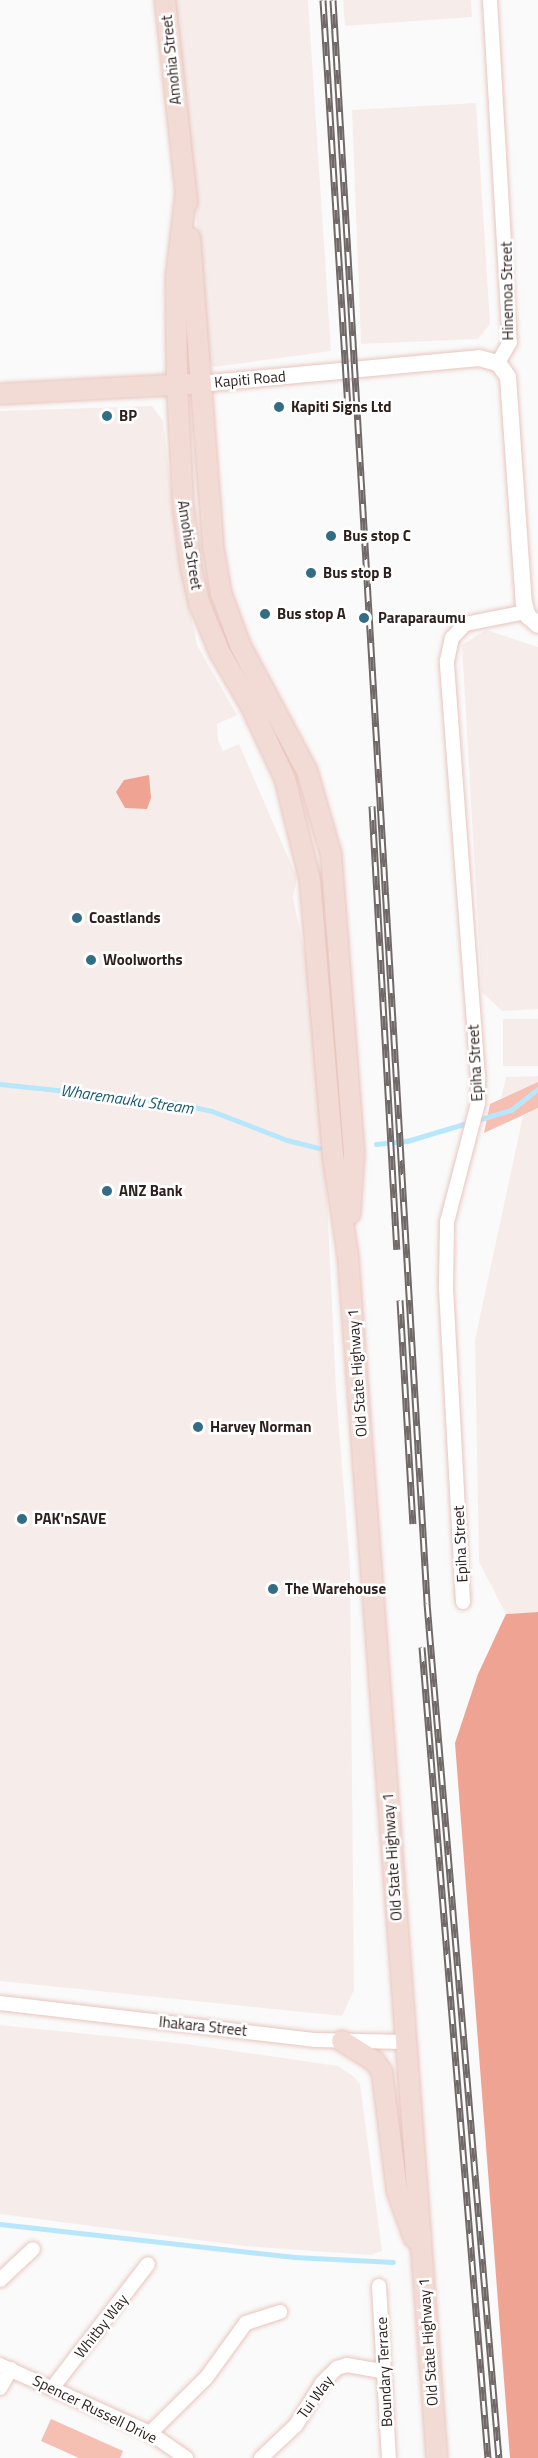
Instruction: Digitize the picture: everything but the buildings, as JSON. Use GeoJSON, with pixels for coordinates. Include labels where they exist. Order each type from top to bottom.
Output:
{"type":"FeatureCollection","features":[{"type":"Feature","properties":{"kind":"main road","name":"Amohia Street"},"geometry":{"type":"LineString","coordinates":[[165,0],[186,192],[213,546],[224,604],[240,645],[303,764],[321,812]]}},
{"type":"Feature","properties":{"kind":"main road","name":"Amohia Street"},"geometry":{"type":"LineString","coordinates":[[186,192],[177,277],[177,385],[183,504],[194,581],[220,653],[251,706],[285,779],[308,867],[315,946]]}},
{"type":"Feature","properties":{"kind":"main road","name":"Kapiti Road"},"geometry":{"type":"LineString","coordinates":[[0,394],[200,384]]}},
{"type":"Feature","properties":{"kind":"main road","name":"Old State Highway 1"},"geometry":{"type":"LineString","coordinates":[[321,812],[337,895],[353,1146],[348,1256]]}},
{"type":"Feature","properties":{"kind":"main road","name":"Old State Highway 1"},"geometry":{"type":"LineString","coordinates":[[315,946],[332,1147],[348,1256],[437,2458]]}},
{"type":"Feature","properties":{"kind":"main road"},"geometry":{"type":"LineString","coordinates":[[342,2041],[375,2062],[382,2072],[397,2191],[422,2260]]}},
{"type":"Feature","properties":{"kind":"street","name":"Hinemoa Street"},"geometry":{"type":"LineString","coordinates":[[490,0],[510,342],[498,363],[508,377],[526,612]]}},
{"type":"Feature","properties":{"kind":"street","name":"Kapiti Road"},"geometry":{"type":"LineString","coordinates":[[200,384],[479,358],[498,363]]}},
{"type":"Feature","properties":{"kind":"street"},"geometry":{"type":"LineString","coordinates":[[526,612],[538,625]]}},
{"type":"Feature","properties":{"kind":"street","name":"Epiha Street"},"geometry":{"type":"LineString","coordinates":[[463,1602],[447,1222],[478,1103],[448,648],[465,624],[526,612]]}},
{"type":"Feature","properties":{"kind":"street","name":"Ihakara Street"},"geometry":{"type":"LineString","coordinates":[[0,2003],[342,2041],[406,2042]]}},
{"type":"Feature","properties":{"kind":"street"},"geometry":{"type":"LineString","coordinates":[[0,2280],[33,2249]]}},
{"type":"Feature","properties":{"kind":"street","name":"Whitby Way"},"geometry":{"type":"LineString","coordinates":[[52,2387],[148,2264]]}},
{"type":"Feature","properties":{"kind":"street","name":"Boundary Terrace"},"geometry":{"type":"LineString","coordinates":[[379,2286],[382,2371],[389,2458]]}},
{"type":"Feature","properties":{"kind":"street"},"geometry":{"type":"LineString","coordinates":[[150,2433],[206,2378],[246,2324],[280,2312]]}},
{"type":"Feature","properties":{"kind":"street","name":"Tui Way"},"geometry":{"type":"LineString","coordinates":[[261,2458],[296,2425],[322,2383],[337,2368],[348,2365],[382,2371]]}},
{"type":"Feature","properties":{"kind":"street"},"geometry":{"type":"LineString","coordinates":[[0,2388],[5,2367]]}},
{"type":"Feature","properties":{"kind":"street","name":"Spencer Russell Drive"},"geometry":{"type":"LineString","coordinates":[[5,2367],[150,2433],[186,2458]]}},
{"type":"Feature","properties":{"kind":"shaded area"},"geometry":{"type":"Polygon","coordinates":[[[175,0],[308,0],[331,351],[214,367],[203,356],[196,206],[175,0]]]}},
{"type":"Feature","properties":{"kind":"shaded area"},"geometry":{"type":"Polygon","coordinates":[[[343,0],[471,0],[472,17],[345,26],[343,0]]]}},
{"type":"Feature","properties":{"kind":"shaded area"},"geometry":{"type":"Polygon","coordinates":[[[476,103],[490,324],[478,339],[361,344],[352,110],[476,103]]]}},
{"type":"Feature","properties":{"kind":"shaded area"},"geometry":{"type":"Polygon","coordinates":[[[152,406],[163,421],[178,555],[197,645],[237,715],[217,724],[218,740],[223,751],[239,744],[297,878],[293,898],[307,964],[326,1178],[336,1390],[350,1567],[354,1990],[342,2016],[0,1981],[0,411],[152,406]]]}},
{"type":"Feature","properties":{"kind":"shaded area"},"geometry":{"type":"Polygon","coordinates":[[[486,630],[538,647],[538,1009],[502,1011],[482,992],[462,645],[486,630]]]}},
{"type":"Feature","properties":{"kind":"shaded area"},"geometry":{"type":"Polygon","coordinates":[[[149,775],[151,798],[147,809],[125,808],[116,792],[124,780],[149,775]]]}},
{"type":"Feature","properties":{"kind":"shaded area"},"geometry":{"type":"Polygon","coordinates":[[[503,1019],[538,1019],[538,1066],[503,1066],[503,1019]]]}},
{"type":"Feature","properties":{"kind":"shaded area"},"geometry":{"type":"Polygon","coordinates":[[[538,1076],[538,1082],[530,1088],[501,1098],[506,1077],[538,1076]]]}},
{"type":"Feature","properties":{"kind":"shaded area"},"geometry":{"type":"Polygon","coordinates":[[[538,1082],[538,1108],[484,1133],[490,1104],[538,1082]]]}},
{"type":"Feature","properties":{"kind":"shaded area"},"geometry":{"type":"Polygon","coordinates":[[[538,1108],[538,1612],[506,1614],[479,1562],[475,1340],[523,1116],[538,1108]]]}},
{"type":"Feature","properties":{"kind":"shaded area"},"geometry":{"type":"Polygon","coordinates":[[[538,1612],[538,2458],[510,2458],[455,1743],[478,1674],[506,1614],[538,1612]]]}},
{"type":"Feature","properties":{"kind":"shaded area"},"geometry":{"type":"Polygon","coordinates":[[[0,2025],[186,2044],[338,2066],[360,2084],[382,2251],[371,2255],[244,2246],[0,2214],[0,2025]]]}},
{"type":"Feature","properties":{"kind":"shaded area"},"geometry":{"type":"Polygon","coordinates":[[[51,2419],[123,2451],[120,2458],[79,2458],[41,2441],[51,2419]]]}},
{"type":"Feature","properties":{"kind":"waterway","name":"Wharemauku Stream"},"geometry":{"type":"LineString","coordinates":[[0,1084],[172,1102],[212,1111],[287,1140],[319,1148]]}},
{"type":"Feature","properties":{"kind":"waterway","name":"Wharemauku Stream"},"geometry":{"type":"LineString","coordinates":[[376,1144],[407,1141],[511,1110],[538,1089]]}},
{"type":"Feature","properties":{"kind":"waterway"},"geometry":{"type":"LineString","coordinates":[[0,2224],[294,2257],[393,2262]]}},
{"type":"Feature","properties":{"kind":"railway"},"geometry":{"type":"LineString","coordinates":[[323,0],[348,407]]}},
{"type":"Feature","properties":{"kind":"railway"},"geometry":{"type":"LineString","coordinates":[[333,0],[427,1603],[499,2458]]}},
{"type":"Feature","properties":{"kind":"railway"},"geometry":{"type":"LineString","coordinates":[[372,806],[397,1249]]}},
{"type":"Feature","properties":{"kind":"railway"},"geometry":{"type":"LineString","coordinates":[[400,1300],[413,1524]]}},
{"type":"Feature","properties":{"kind":"railway"},"geometry":{"type":"LineString","coordinates":[[422,1647],[488,2458]]}},
{"type":"Feature","properties":{"kind":"place","name":"Kapiti Signs Ltd"},"geometry":{"type":"Point","coordinates":[279,407]}},
{"type":"Feature","properties":{"kind":"place","name":"BP"},"geometry":{"type":"Point","coordinates":[107,416]}},
{"type":"Feature","properties":{"kind":"place","name":"Bus stop C"},"geometry":{"type":"Point","coordinates":[331,536]}},
{"type":"Feature","properties":{"kind":"place","name":"Bus stop B"},"geometry":{"type":"Point","coordinates":[311,573]}},
{"type":"Feature","properties":{"kind":"place","name":"Bus stop A"},"geometry":{"type":"Point","coordinates":[265,614]}},
{"type":"Feature","properties":{"kind":"place","name":"Paraparaumu"},"geometry":{"type":"Point","coordinates":[364,618]}},
{"type":"Feature","properties":{"kind":"place","name":"Coastlands"},"geometry":{"type":"Point","coordinates":[77,918]}},
{"type":"Feature","properties":{"kind":"place","name":"Woolworths"},"geometry":{"type":"Point","coordinates":[91,960]}},
{"type":"Feature","properties":{"kind":"place","name":"ANZ Bank"},"geometry":{"type":"Point","coordinates":[107,1191]}},
{"type":"Feature","properties":{"kind":"place","name":"Harvey Norman"},"geometry":{"type":"Point","coordinates":[198,1427]}},
{"type":"Feature","properties":{"kind":"place","name":"PAK'nSAVE"},"geometry":{"type":"Point","coordinates":[22,1519]}},
{"type":"Feature","properties":{"kind":"place","name":"The Warehouse"},"geometry":{"type":"Point","coordinates":[273,1589]}}]}
